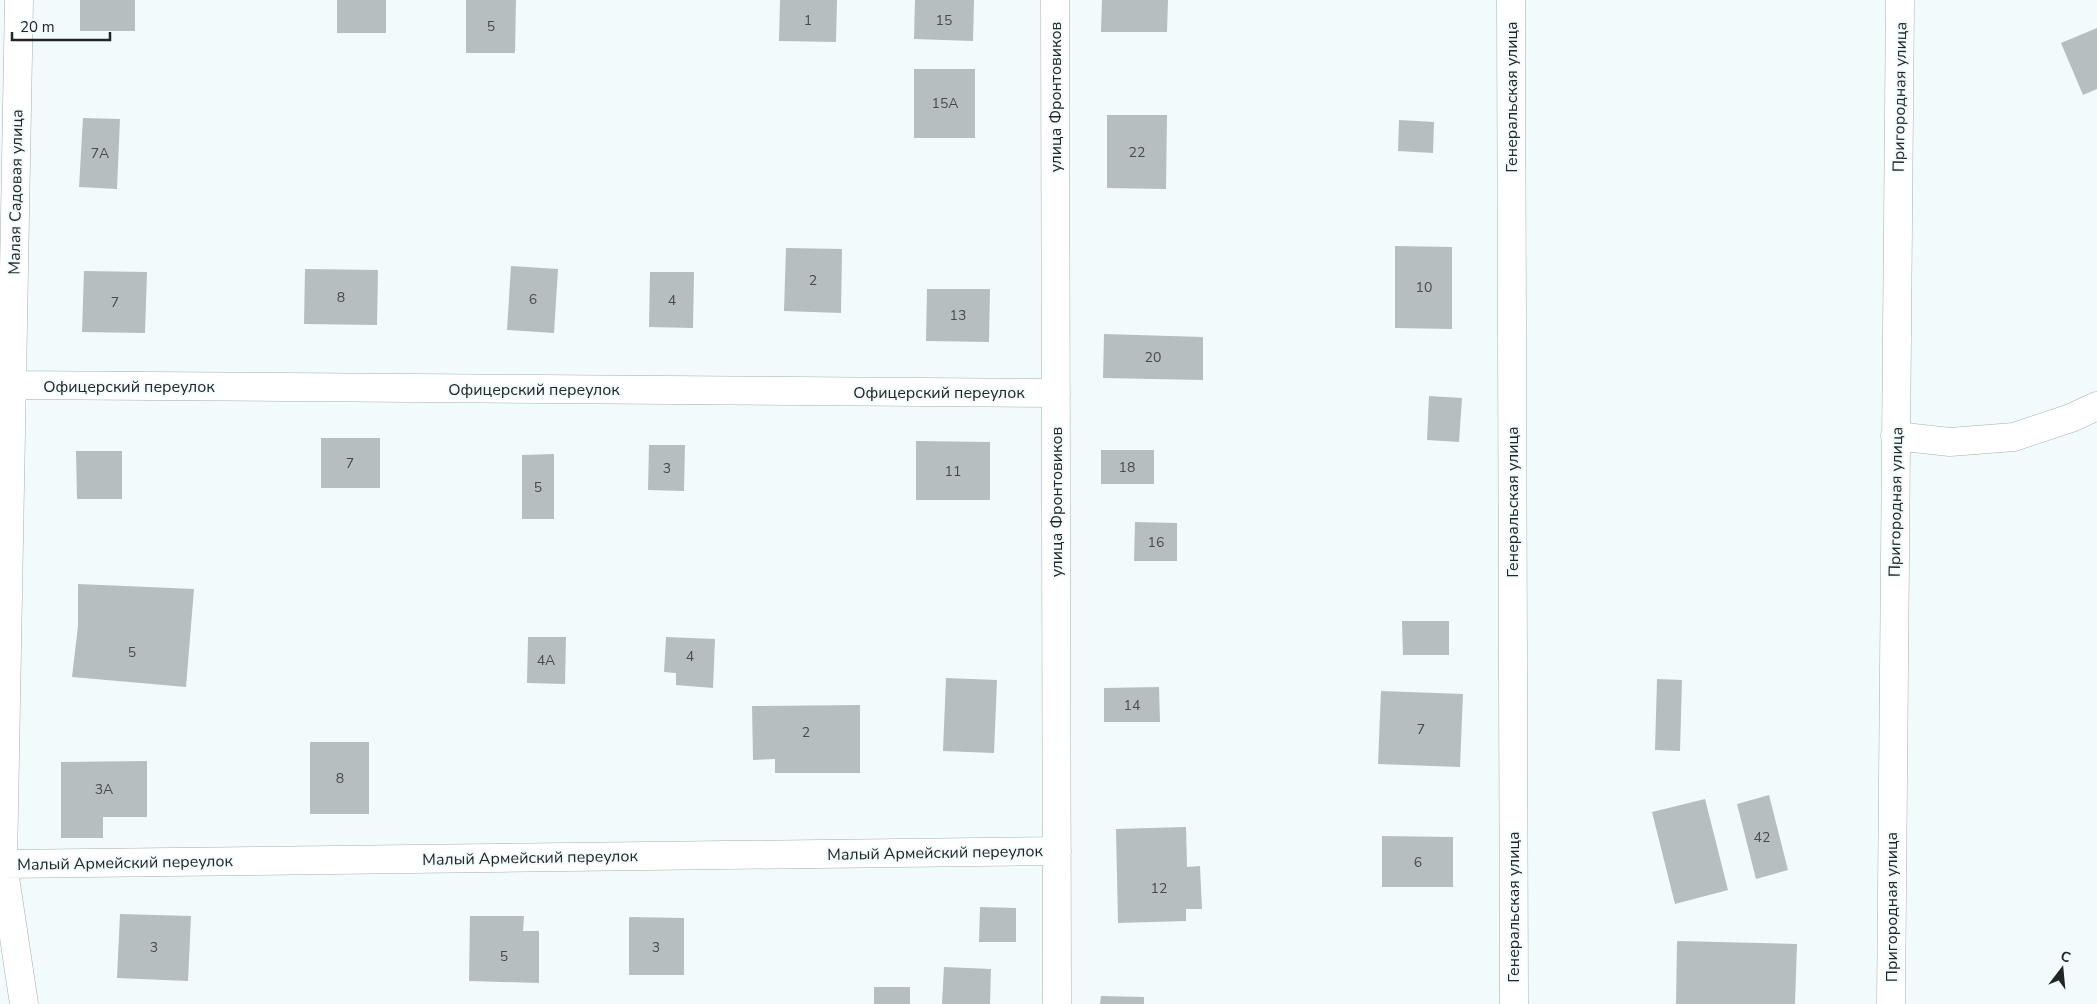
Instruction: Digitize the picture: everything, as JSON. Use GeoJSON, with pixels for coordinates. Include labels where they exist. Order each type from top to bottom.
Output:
{"type":"FeatureCollection","features":[{"type":"Feature","properties":{"kind":"street","name":"Малая Садовая улица"},"geometry":{"type":"LineString","coordinates":[[19,0],[3,864],[24,1004]]}},
{"type":"Feature","properties":{"kind":"street","name":"улица Фронтовиков"},"geometry":{"type":"LineString","coordinates":[[1055,0],[1057,1004]]}},
{"type":"Feature","properties":{"kind":"street","name":"Генеральская улица"},"geometry":{"type":"LineString","coordinates":[[1511,0],[1514,1004]]}},
{"type":"Feature","properties":{"kind":"street","name":"Пригородная улица"},"geometry":{"type":"LineString","coordinates":[[1891,1004],[1900,0]]}},
{"type":"Feature","properties":{"kind":"street","name":"Офицерский переулок"},"geometry":{"type":"LineString","coordinates":[[12,385],[1056,393]]}},
{"type":"Feature","properties":{"kind":"street"},"geometry":{"type":"LineString","coordinates":[[1896,436],[1950,442],[2014,437],[2071,418],[2097,406]]}},
{"type":"Feature","properties":{"kind":"street","name":"Малый Армейский переулок"},"geometry":{"type":"LineString","coordinates":[[3,864],[1057,851]]}},
{"type":"Feature","properties":{"kind":"building"},"geometry":{"type":"Polygon","coordinates":[[[80,0],[135,0],[135,31],[80,31],[80,0]]]}},
{"type":"Feature","properties":{"kind":"building"},"geometry":{"type":"Polygon","coordinates":[[[337,0],[386,0],[386,33],[337,33],[337,0]]]}},
{"type":"Feature","properties":{"kind":"building"},"geometry":{"type":"Polygon","coordinates":[[[466,0],[516,0],[515,53],[466,53],[466,0]]]}},
{"type":"Feature","properties":{"kind":"building"},"geometry":{"type":"Polygon","coordinates":[[[780,0],[837,0],[836,42],[779,41],[780,0]]]}},
{"type":"Feature","properties":{"kind":"building"},"geometry":{"type":"Polygon","coordinates":[[[915,0],[974,0],[973,41],[914,39],[915,0]]]}},
{"type":"Feature","properties":{"kind":"building"},"geometry":{"type":"Polygon","coordinates":[[[1102,0],[1168,0],[1167,32],[1101,32],[1102,0]]]}},
{"type":"Feature","properties":{"kind":"building"},"geometry":{"type":"Polygon","coordinates":[[[2097,28],[2097,89],[2083,95],[2061,43],[2097,28]]]}},
{"type":"Feature","properties":{"kind":"building"},"geometry":{"type":"Polygon","coordinates":[[[914,69],[975,69],[975,138],[914,138],[914,69]]]}},
{"type":"Feature","properties":{"kind":"building"},"geometry":{"type":"Polygon","coordinates":[[[1107,115],[1167,115],[1166,189],[1107,188],[1107,115]]]}},
{"type":"Feature","properties":{"kind":"building"},"geometry":{"type":"Polygon","coordinates":[[[83,118],[120,119],[117,189],[79,187],[83,118]]]}},
{"type":"Feature","properties":{"kind":"building"},"geometry":{"type":"Polygon","coordinates":[[[1399,120],[1434,122],[1433,153],[1398,151],[1399,120]]]}},
{"type":"Feature","properties":{"kind":"building"},"geometry":{"type":"Polygon","coordinates":[[[1395,246],[1452,247],[1452,329],[1395,328],[1395,246]]]}},
{"type":"Feature","properties":{"kind":"building"},"geometry":{"type":"Polygon","coordinates":[[[786,248],[842,249],[841,313],[784,311],[786,248]]]}},
{"type":"Feature","properties":{"kind":"building"},"geometry":{"type":"Polygon","coordinates":[[[511,266],[558,269],[554,333],[507,330],[511,266]]]}},
{"type":"Feature","properties":{"kind":"building"},"geometry":{"type":"Polygon","coordinates":[[[305,269],[378,270],[377,325],[304,324],[305,269]]]}},
{"type":"Feature","properties":{"kind":"building"},"geometry":{"type":"Polygon","coordinates":[[[84,271],[147,272],[145,333],[82,332],[84,271]]]}},
{"type":"Feature","properties":{"kind":"building"},"geometry":{"type":"Polygon","coordinates":[[[650,272],[694,272],[693,328],[649,327],[650,272]]]}},
{"type":"Feature","properties":{"kind":"building"},"geometry":{"type":"Polygon","coordinates":[[[927,289],[990,289],[989,342],[926,341],[927,289]]]}},
{"type":"Feature","properties":{"kind":"building"},"geometry":{"type":"Polygon","coordinates":[[[1104,334],[1203,337],[1203,380],[1103,378],[1104,334]]]}},
{"type":"Feature","properties":{"kind":"building"},"geometry":{"type":"Polygon","coordinates":[[[1429,396],[1462,398],[1459,442],[1427,440],[1429,396]]]}},
{"type":"Feature","properties":{"kind":"building"},"geometry":{"type":"Polygon","coordinates":[[[321,438],[380,438],[380,488],[321,488],[321,438]]]}},
{"type":"Feature","properties":{"kind":"building"},"geometry":{"type":"Polygon","coordinates":[[[916,441],[990,442],[990,500],[916,500],[916,441]]]}},
{"type":"Feature","properties":{"kind":"building"},"geometry":{"type":"Polygon","coordinates":[[[649,445],[685,445],[684,491],[648,490],[649,445]]]}},
{"type":"Feature","properties":{"kind":"building"},"geometry":{"type":"Polygon","coordinates":[[[1101,450],[1154,450],[1154,484],[1101,484],[1101,450]]]}},
{"type":"Feature","properties":{"kind":"building"},"geometry":{"type":"Polygon","coordinates":[[[76,451],[122,451],[122,499],[77,499],[76,451]]]}},
{"type":"Feature","properties":{"kind":"building"},"geometry":{"type":"Polygon","coordinates":[[[554,454],[554,519],[522,519],[522,455],[554,454]]]}},
{"type":"Feature","properties":{"kind":"building"},"geometry":{"type":"Polygon","coordinates":[[[1135,522],[1177,523],[1177,561],[1134,561],[1135,522]]]}},
{"type":"Feature","properties":{"kind":"building"},"geometry":{"type":"Polygon","coordinates":[[[78,584],[194,589],[186,687],[72,677],[78,626],[78,584]]]}},
{"type":"Feature","properties":{"kind":"building"},"geometry":{"type":"Polygon","coordinates":[[[1402,621],[1449,621],[1449,655],[1403,655],[1402,621]]]}},
{"type":"Feature","properties":{"kind":"building"},"geometry":{"type":"Polygon","coordinates":[[[528,637],[566,637],[565,684],[527,683],[528,637]]]}},
{"type":"Feature","properties":{"kind":"building"},"geometry":{"type":"Polygon","coordinates":[[[666,637],[715,639],[713,688],[676,685],[676,673],[664,672],[666,637]]]}},
{"type":"Feature","properties":{"kind":"building"},"geometry":{"type":"Polygon","coordinates":[[[946,678],[997,680],[994,753],[943,751],[946,678]]]}},
{"type":"Feature","properties":{"kind":"building"},"geometry":{"type":"Polygon","coordinates":[[[1657,679],[1682,680],[1680,751],[1655,750],[1657,679]]]}},
{"type":"Feature","properties":{"kind":"building"},"geometry":{"type":"Polygon","coordinates":[[[1159,687],[1160,722],[1104,722],[1104,688],[1159,687]]]}},
{"type":"Feature","properties":{"kind":"building"},"geometry":{"type":"Polygon","coordinates":[[[1381,691],[1463,694],[1460,767],[1378,764],[1381,691]]]}},
{"type":"Feature","properties":{"kind":"building"},"geometry":{"type":"Polygon","coordinates":[[[860,705],[860,773],[775,773],[775,759],[753,760],[752,706],[860,705]]]}},
{"type":"Feature","properties":{"kind":"building"},"geometry":{"type":"Polygon","coordinates":[[[310,742],[369,742],[369,814],[310,814],[310,742]]]}},
{"type":"Feature","properties":{"kind":"building"},"geometry":{"type":"Polygon","coordinates":[[[147,761],[147,817],[103,817],[103,838],[61,838],[61,762],[147,761]]]}},
{"type":"Feature","properties":{"kind":"building"},"geometry":{"type":"Polygon","coordinates":[[[1769,795],[1788,870],[1756,879],[1737,804],[1769,795]]]}},
{"type":"Feature","properties":{"kind":"building"},"geometry":{"type":"Polygon","coordinates":[[[1705,799],[1728,890],[1675,904],[1652,812],[1705,799]]]}},
{"type":"Feature","properties":{"kind":"building"},"geometry":{"type":"Polygon","coordinates":[[[1186,827],[1187,867],[1200,866],[1202,909],[1186,909],[1186,921],[1118,923],[1116,829],[1186,827]]]}},
{"type":"Feature","properties":{"kind":"building"},"geometry":{"type":"Polygon","coordinates":[[[1382,836],[1453,837],[1453,887],[1382,887],[1382,836]]]}},
{"type":"Feature","properties":{"kind":"building"},"geometry":{"type":"Polygon","coordinates":[[[980,907],[1016,908],[1016,942],[979,942],[980,907]]]}},
{"type":"Feature","properties":{"kind":"building"},"geometry":{"type":"Polygon","coordinates":[[[120,914],[191,916],[188,981],[117,978],[120,914]]]}},
{"type":"Feature","properties":{"kind":"building"},"geometry":{"type":"Polygon","coordinates":[[[470,916],[524,916],[523,931],[539,931],[539,983],[469,981],[470,916]]]}},
{"type":"Feature","properties":{"kind":"building"},"geometry":{"type":"Polygon","coordinates":[[[629,917],[684,918],[684,975],[629,975],[629,917]]]}},
{"type":"Feature","properties":{"kind":"building"},"geometry":{"type":"Polygon","coordinates":[[[1677,941],[1797,944],[1795,1004],[1676,1004],[1677,941]]]}},
{"type":"Feature","properties":{"kind":"building"},"geometry":{"type":"Polygon","coordinates":[[[944,967],[991,969],[990,1004],[942,1004],[944,967]]]}},
{"type":"Feature","properties":{"kind":"building"},"geometry":{"type":"Polygon","coordinates":[[[874,987],[910,987],[910,1004],[874,1004],[874,987]]]}},
{"type":"Feature","properties":{"kind":"building"},"geometry":{"type":"Polygon","coordinates":[[[1101,996],[1144,997],[1144,1004],[1100,1004],[1101,996]]]}}]}
